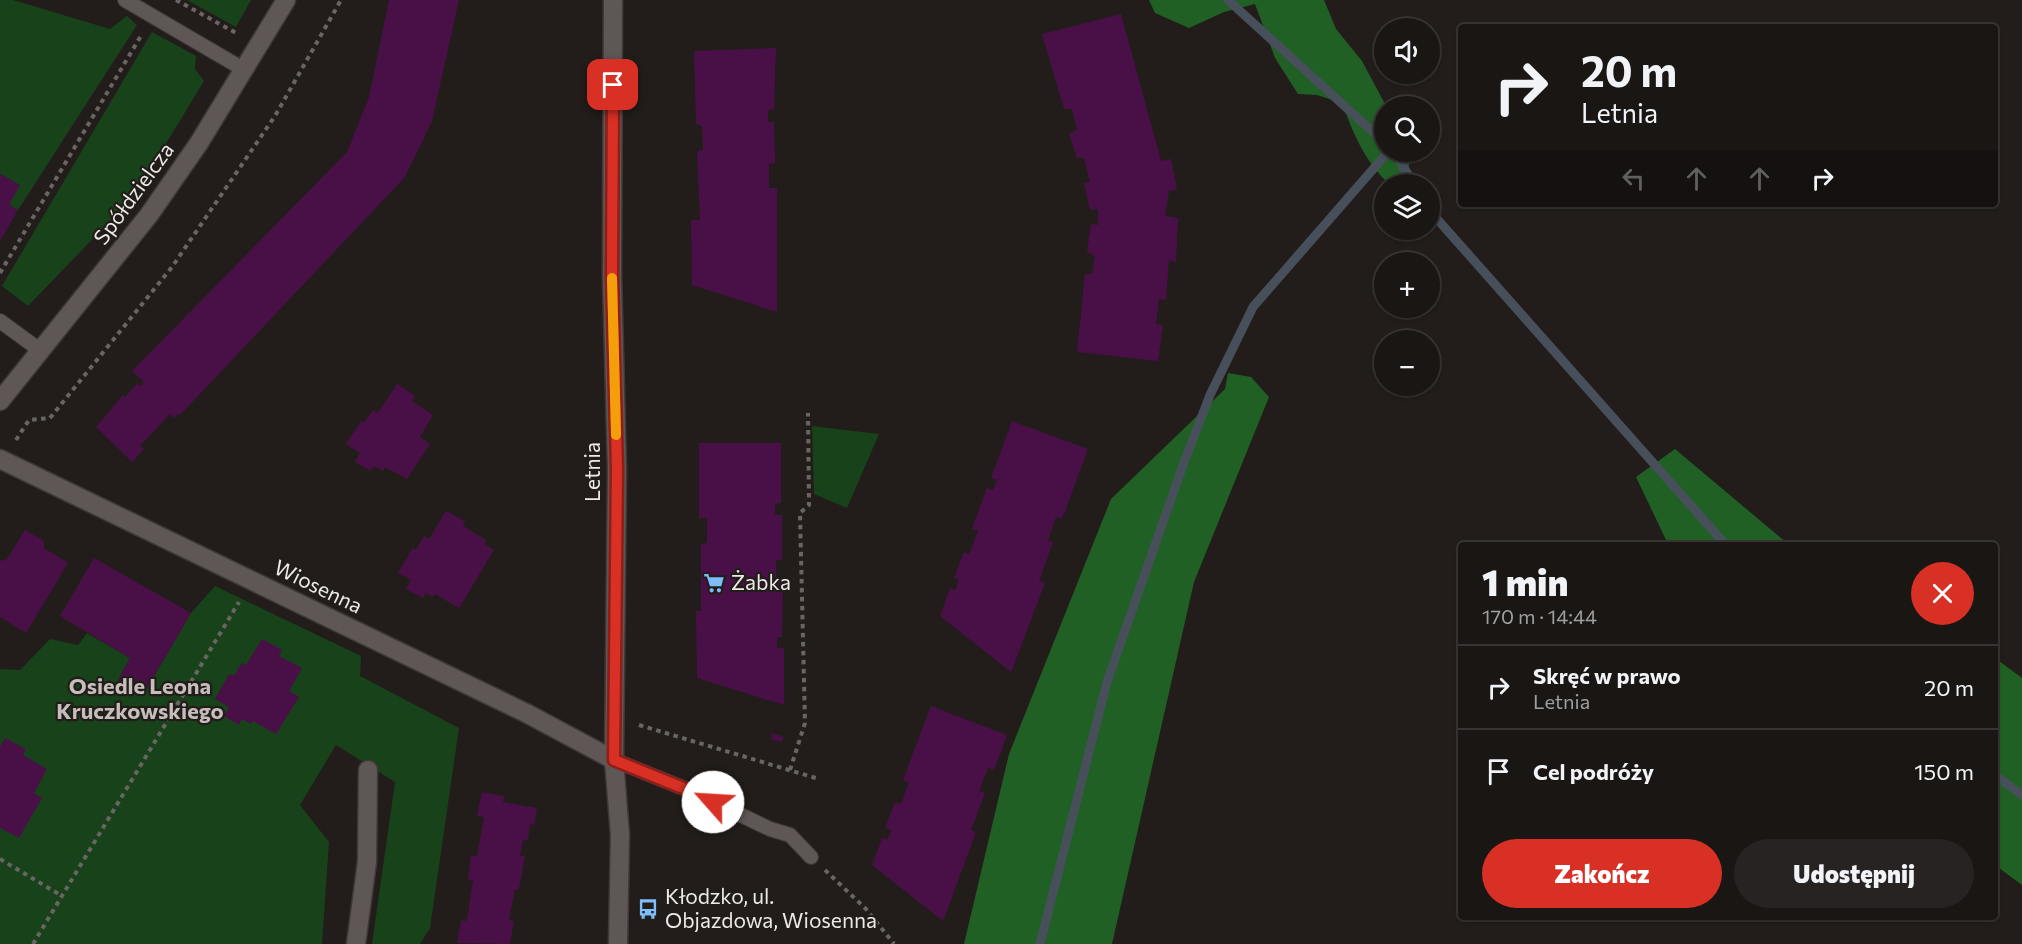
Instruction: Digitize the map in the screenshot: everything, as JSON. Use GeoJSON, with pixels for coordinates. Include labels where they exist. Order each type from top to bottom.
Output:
{"type":"FeatureCollection","features":[{"type":"Feature","properties":{"kind":"street","name":"Spółdzielcza"},"geometry":{"type":"LineString","coordinates":[[0,401],[149,215],[199,143],[286,0]]}},
{"type":"Feature","properties":{"kind":"street","name":"Letnia"},"geometry":{"type":"LineString","coordinates":[[613,0],[612,276],[617,469],[614,760],[620,835],[618,944]]}},
{"type":"Feature","properties":{"kind":"street","name":"Wiosenna"},"geometry":{"type":"LineString","coordinates":[[1,459],[526,713],[614,760]]}},
{"type":"Feature","properties":{"kind":"street"},"geometry":{"type":"LineString","coordinates":[[356,944],[367,862],[368,770]]}},
{"type":"Feature","properties":{"kind":"lane"},"geometry":{"type":"LineString","coordinates":[[125,0],[243,69]]}},
{"type":"Feature","properties":{"kind":"lane"},"geometry":{"type":"LineString","coordinates":[[0,321],[41,351]]}},
{"type":"Feature","properties":{"kind":"lane"},"geometry":{"type":"LineString","coordinates":[[614,760],[693,792],[770,829],[790,835],[811,858]]}},
{"type":"Feature","properties":{"kind":"path"},"geometry":{"type":"LineString","coordinates":[[176,0],[238,34]]}},
{"type":"Feature","properties":{"kind":"path"},"geometry":{"type":"LineString","coordinates":[[1,459],[29,420],[50,418],[172,267],[275,116],[342,0]]}},
{"type":"Feature","properties":{"kind":"path"},"geometry":{"type":"LineString","coordinates":[[0,273],[152,16]]}},
{"type":"Feature","properties":{"kind":"path"},"geometry":{"type":"LineString","coordinates":[[223,57],[243,25]]}},
{"type":"Feature","properties":{"kind":"path"},"geometry":{"type":"LineString","coordinates":[[790,770],[806,723],[800,513],[809,505],[808,413]]}},
{"type":"Feature","properties":{"kind":"path"},"geometry":{"type":"LineString","coordinates":[[33,944],[252,581]]}},
{"type":"Feature","properties":{"kind":"path"},"geometry":{"type":"LineString","coordinates":[[614,718],[819,779]]}},
{"type":"Feature","properties":{"kind":"path"},"geometry":{"type":"LineString","coordinates":[[811,858],[867,909],[894,944]]}},
{"type":"Feature","properties":{"kind":"path"},"geometry":{"type":"LineString","coordinates":[[0,859],[62,896]]}},
{"type":"Feature","properties":{"kind":"green space"},"geometry":{"type":"Polygon","coordinates":[[[0,0],[13,0],[110,29],[127,16],[137,25],[18,210],[9,205],[19,185],[0,174],[0,0]]]}},
{"type":"Feature","properties":{"kind":"green space"},"geometry":{"type":"Polygon","coordinates":[[[187,0],[251,0],[236,27],[187,0]]]}},
{"type":"Feature","properties":{"kind":"green space"},"geometry":{"type":"Polygon","coordinates":[[[1149,0],[1324,0],[1336,29],[1362,61],[1381,96],[1374,96],[1374,162],[1410,162],[1405,174],[1379,174],[1361,146],[1342,103],[1317,95],[1298,94],[1275,58],[1255,4],[1224,12],[1189,28],[1155,13],[1149,0]]]}},
{"type":"Feature","properties":{"kind":"green space"},"geometry":{"type":"Polygon","coordinates":[[[152,32],[196,56],[195,69],[204,81],[134,196],[28,306],[2,286],[152,32]]]}},
{"type":"Feature","properties":{"kind":"green space"},"geometry":{"type":"Polygon","coordinates":[[[1228,373],[1251,377],[1269,397],[1194,582],[1112,944],[964,944],[1009,754],[1111,499],[1225,389],[1228,373]]]}},
{"type":"Feature","properties":{"kind":"green space"},"geometry":{"type":"Polygon","coordinates":[[[812,426],[879,434],[847,508],[814,494],[812,426]]]}},
{"type":"Feature","properties":{"kind":"green space"},"geometry":{"type":"Polygon","coordinates":[[[1675,449],[1786,542],[1667,542],[1636,477],[1675,449]]]}},
{"type":"Feature","properties":{"kind":"green space"},"geometry":{"type":"Polygon","coordinates":[[[215,586],[361,656],[360,676],[459,728],[430,928],[420,944],[372,944],[395,782],[336,745],[300,805],[329,842],[322,944],[0,944],[0,669],[20,670],[50,639],[78,645],[87,633],[130,658],[118,680],[143,695],[191,613],[215,586]]]}},
{"type":"Feature","properties":{"kind":"green space"},"geometry":{"type":"Polygon","coordinates":[[[1998,660],[2022,678],[2022,885],[1998,867],[1998,660]]]}},
{"type":"Feature","properties":{"kind":"building"},"geometry":{"type":"Polygon","coordinates":[[[389,0],[459,0],[432,121],[405,177],[180,415],[174,418],[170,414],[140,446],[144,449],[132,462],[96,427],[123,395],[125,397],[138,383],[140,386],[144,382],[132,371],[347,152],[369,97],[389,0]]]}},
{"type":"Feature","properties":{"kind":"building"},"geometry":{"type":"Polygon","coordinates":[[[1121,14],[1161,161],[1171,159],[1177,189],[1169,191],[1165,216],[1178,218],[1176,262],[1169,260],[1166,300],[1159,299],[1156,324],[1163,325],[1158,361],[1077,352],[1085,274],[1092,274],[1095,256],[1087,252],[1091,224],[1098,225],[1098,209],[1090,210],[1084,183],[1090,182],[1084,158],[1077,158],[1069,134],[1077,130],[1072,109],[1064,109],[1042,34],[1121,14]]]}},
{"type":"Feature","properties":{"kind":"building"},"geometry":{"type":"Polygon","coordinates":[[[776,48],[774,109],[768,110],[768,122],[774,122],[775,163],[769,164],[769,188],[777,188],[777,312],[692,285],[691,220],[700,220],[697,152],[703,150],[702,126],[696,124],[694,51],[776,48]]]}},
{"type":"Feature","properties":{"kind":"building"},"geometry":{"type":"Polygon","coordinates":[[[0,174],[20,185],[9,205],[18,210],[0,241],[0,174]]]}},
{"type":"Feature","properties":{"kind":"building"},"geometry":{"type":"Polygon","coordinates":[[[397,384],[415,396],[412,401],[433,415],[420,437],[430,444],[407,479],[385,467],[383,471],[374,466],[370,471],[355,462],[360,453],[346,444],[361,421],[364,423],[373,410],[378,413],[397,384]]]}},
{"type":"Feature","properties":{"kind":"building"},"geometry":{"type":"Polygon","coordinates":[[[1012,421],[1088,449],[1062,519],[1056,517],[1048,540],[1053,542],[1039,581],[1045,583],[1011,672],[940,616],[950,588],[955,590],[959,580],[954,578],[964,552],[969,554],[978,531],[972,529],[987,488],[993,490],[997,480],[991,478],[1012,421]]]}},
{"type":"Feature","properties":{"kind":"building"},"geometry":{"type":"Polygon","coordinates":[[[699,443],[781,443],[781,503],[775,504],[775,515],[782,515],[782,560],[776,560],[776,584],[783,583],[782,637],[777,637],[777,648],[784,648],[784,705],[697,678],[696,611],[701,611],[701,544],[707,543],[707,518],[699,518],[699,443]]]}},
{"type":"Feature","properties":{"kind":"building"},"geometry":{"type":"Polygon","coordinates":[[[446,511],[465,521],[463,526],[486,540],[484,544],[494,550],[459,608],[435,594],[433,597],[426,593],[423,598],[406,589],[411,580],[398,573],[413,548],[416,550],[424,536],[429,539],[446,511]]]}},
{"type":"Feature","properties":{"kind":"building"},"geometry":{"type":"Polygon","coordinates":[[[25,530],[44,541],[44,548],[68,563],[26,633],[0,617],[0,561],[7,559],[25,530]]]}},
{"type":"Feature","properties":{"kind":"building"},"geometry":{"type":"Polygon","coordinates":[[[94,558],[191,613],[143,695],[118,680],[130,658],[60,616],[94,558]]]}},
{"type":"Feature","properties":{"kind":"building"},"geometry":{"type":"Polygon","coordinates":[[[262,639],[282,650],[279,656],[302,668],[289,691],[299,697],[276,734],[253,721],[251,724],[242,719],[239,725],[224,716],[229,707],[215,699],[229,674],[234,676],[242,663],[246,665],[262,639]]]}},
{"type":"Feature","properties":{"kind":"building"},"geometry":{"type":"Polygon","coordinates":[[[931,706],[1007,735],[994,770],[988,768],[979,791],[985,793],[971,830],[976,832],[943,921],[872,865],[882,838],[887,840],[892,830],[885,828],[895,802],[901,804],[909,783],[903,780],[931,706]]]}},
{"type":"Feature","properties":{"kind":"building"},"geometry":{"type":"Polygon","coordinates":[[[772,733],[784,737],[782,742],[771,739],[772,733]]]}},
{"type":"Feature","properties":{"kind":"building"},"geometry":{"type":"Polygon","coordinates":[[[5,738],[26,749],[23,755],[47,769],[34,793],[42,798],[19,838],[0,828],[0,747],[5,738]]]}},
{"type":"Feature","properties":{"kind":"building"},"geometry":{"type":"Polygon","coordinates":[[[482,792],[504,796],[503,802],[537,808],[534,825],[530,824],[528,840],[523,840],[520,856],[525,856],[519,889],[515,889],[509,920],[514,921],[510,944],[457,943],[461,920],[467,921],[473,880],[468,880],[471,856],[477,856],[484,817],[477,816],[482,792]]]}},
{"type":"Feature","properties":{"kind":"waterway"},"geometry":{"type":"LineString","coordinates":[[1228,0],[1374,133]]}},
{"type":"Feature","properties":{"kind":"waterway"},"geometry":{"type":"LineString","coordinates":[[1040,944],[1107,682],[1210,395],[1253,307],[1379,162]]}},
{"type":"Feature","properties":{"kind":"waterway"},"geometry":{"type":"LineString","coordinates":[[1400,162],[1408,174]]}},
{"type":"Feature","properties":{"kind":"waterway"},"geometry":{"type":"LineString","coordinates":[[1440,222],[1723,542]]}},
{"type":"Feature","properties":{"kind":"waterway"},"geometry":{"type":"LineString","coordinates":[[1998,777],[2022,795]]}},
{"type":"Feature","properties":{"kind":"slow traffic"},"geometry":{"type":"LineString","coordinates":[[612,278],[616,435]]}},
{"type":"Feature","properties":{"kind":"place","name":"Żabka"},"geometry":{"type":"Point","coordinates":[714,583]}},
{"type":"Feature","properties":{"kind":"place","name":"Kłodzko, ul. Objazdowa, Wiosenna"},"geometry":{"type":"Point","coordinates":[648,909]}},
{"type":"Feature","properties":{"kind":"district","name":"Osiedle Leona Kruczkowskiego"},"geometry":{"type":"Point","coordinates":[140,698]}},
{"type":"Feature","properties":{"kind":"route"},"geometry":{"type":"LineString","coordinates":[[613,85],[612,276],[617,469],[614,760],[713,802]]}}]}
